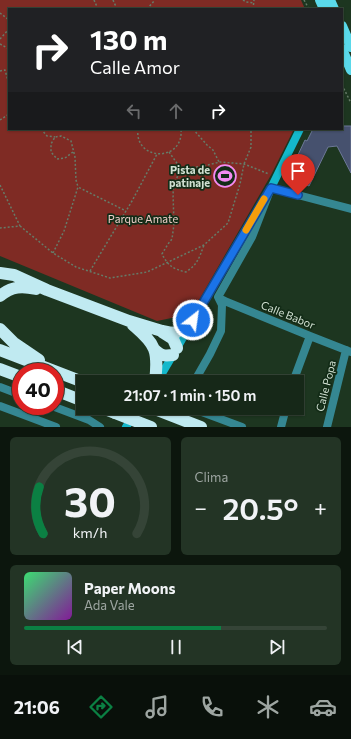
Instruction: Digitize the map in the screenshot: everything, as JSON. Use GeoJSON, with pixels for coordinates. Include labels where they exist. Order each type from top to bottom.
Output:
{"type":"FeatureCollection","features":[{"type":"Feature","properties":{"kind":"highway"},"geometry":{"type":"LineString","coordinates":[[0,273],[14,275],[47,290],[129,321],[162,331],[172,333],[177,332],[193,320]]}},
{"type":"Feature","properties":{"kind":"highway"},"geometry":{"type":"LineString","coordinates":[[0,296],[13,288],[27,287],[47,290]]}},
{"type":"Feature","properties":{"kind":"highway"},"geometry":{"type":"LineString","coordinates":[[129,321],[145,335],[154,350],[165,356],[176,351],[173,339],[162,331]]}},
{"type":"Feature","properties":{"kind":"highway"},"geometry":{"type":"LineString","coordinates":[[0,329],[14,343],[44,363]]}},
{"type":"Feature","properties":{"kind":"highway"},"geometry":{"type":"LineString","coordinates":[[0,350],[34,363]]}},
{"type":"Feature","properties":{"kind":"highway"},"geometry":{"type":"LineString","coordinates":[[154,350],[156,375]]}},
{"type":"Feature","properties":{"kind":"highway"},"geometry":{"type":"LineString","coordinates":[[0,369],[12,374]]}},
{"type":"Feature","properties":{"kind":"highway"},"geometry":{"type":"LineString","coordinates":[[64,375],[76,379]]}},
{"type":"Feature","properties":{"kind":"highway"},"geometry":{"type":"LineString","coordinates":[[64,394],[76,398]]}},
{"type":"Feature","properties":{"kind":"highway"},"geometry":{"type":"LineString","coordinates":[[120,415],[151,427]]}},
{"type":"Feature","properties":{"kind":"highway"},"geometry":{"type":"LineString","coordinates":[[169,415],[201,427]]}},
{"type":"Feature","properties":{"kind":"main road"},"geometry":{"type":"LineString","coordinates":[[343,28],[351,46]]}},
{"type":"Feature","properties":{"kind":"main road"},"geometry":{"type":"LineString","coordinates":[[343,52],[351,70]]}},
{"type":"Feature","properties":{"kind":"street"},"geometry":{"type":"LineString","coordinates":[[161,375],[271,188],[300,130]]}},
{"type":"Feature","properties":{"kind":"street"},"geometry":{"type":"LineString","coordinates":[[271,188],[351,209]]}},
{"type":"Feature","properties":{"kind":"street"},"geometry":{"type":"LineString","coordinates":[[198,375],[222,331],[222,305],[218,297],[252,237],[271,188]]}},
{"type":"Feature","properties":{"kind":"street","name":"Calle Babor"},"geometry":{"type":"LineString","coordinates":[[218,297],[348,351]]}},
{"type":"Feature","properties":{"kind":"street"},"geometry":{"type":"LineString","coordinates":[[296,375],[310,336]]}},
{"type":"Feature","properties":{"kind":"street","name":"Calle Popa"},"geometry":{"type":"LineString","coordinates":[[327,427],[348,351]]}},
{"type":"Feature","properties":{"kind":"street"},"geometry":{"type":"LineString","coordinates":[[0,387],[12,392]]}},
{"type":"Feature","properties":{"kind":"street"},"geometry":{"type":"LineString","coordinates":[[0,406],[56,427]]}},
{"type":"Feature","properties":{"kind":"street"},"geometry":{"type":"LineString","coordinates":[[64,411],[88,420],[100,427]]}},
{"type":"Feature","properties":{"kind":"street"},"geometry":{"type":"LineString","coordinates":[[126,427],[134,415]]}},
{"type":"Feature","properties":{"kind":"street"},"geometry":{"type":"LineString","coordinates":[[210,415],[242,427]]}},
{"type":"Feature","properties":{"kind":"street"},"geometry":{"type":"LineString","coordinates":[[281,427],[284,415]]}},
{"type":"Feature","properties":{"kind":"path"},"geometry":{"type":"LineString","coordinates":[[148,8],[155,0]]}},
{"type":"Feature","properties":{"kind":"path"},"geometry":{"type":"LineString","coordinates":[[243,0],[254,3]]}},
{"type":"Feature","properties":{"kind":"path"},"geometry":{"type":"LineString","coordinates":[[253,8],[254,0]]}},
{"type":"Feature","properties":{"kind":"path"},"geometry":{"type":"LineString","coordinates":[[0,13],[8,19]]}},
{"type":"Feature","properties":{"kind":"path"},"geometry":{"type":"LineString","coordinates":[[0,38],[8,30]]}},
{"type":"Feature","properties":{"kind":"path"},"geometry":{"type":"LineString","coordinates":[[0,70],[5,70],[8,80]]}},
{"type":"Feature","properties":{"kind":"path"},"geometry":{"type":"LineString","coordinates":[[343,87],[351,103]]}},
{"type":"Feature","properties":{"kind":"path"},"geometry":{"type":"LineString","coordinates":[[42,130],[47,136],[54,138],[61,136],[70,141],[78,187],[64,230],[53,253]]}},
{"type":"Feature","properties":{"kind":"path"},"geometry":{"type":"LineString","coordinates":[[138,130],[138,138],[141,144],[145,149],[157,154],[169,152],[177,146],[182,136],[181,130]]}},
{"type":"Feature","properties":{"kind":"path"},"geometry":{"type":"LineString","coordinates":[[194,130],[213,150],[220,162]]}},
{"type":"Feature","properties":{"kind":"path"},"geometry":{"type":"LineString","coordinates":[[0,185],[20,226],[53,253],[76,267],[110,278],[147,272],[204,245],[228,222],[240,184],[244,164],[251,147],[251,130]]}},
{"type":"Feature","properties":{"kind":"path"},"geometry":{"type":"LineString","coordinates":[[54,138],[51,144],[51,152],[57,159],[65,158],[73,152]]}},
{"type":"Feature","properties":{"kind":"path"},"geometry":{"type":"LineString","coordinates":[[169,152],[181,169]]}},
{"type":"Feature","properties":{"kind":"path"},"geometry":{"type":"LineString","coordinates":[[90,271],[126,211],[157,154]]}},
{"type":"Feature","properties":{"kind":"path"},"geometry":{"type":"LineString","coordinates":[[181,169],[220,162],[244,164],[277,176]]}},
{"type":"Feature","properties":{"kind":"path"},"geometry":{"type":"LineString","coordinates":[[181,169],[174,184],[174,224],[172,239],[162,254],[167,263],[177,270],[186,272],[194,266],[200,257],[204,245]]}},
{"type":"Feature","properties":{"kind":"path"},"geometry":{"type":"LineString","coordinates":[[78,187],[126,211]]}},
{"type":"Feature","properties":{"kind":"path"},"geometry":{"type":"LineString","coordinates":[[0,228],[20,226]]}},
{"type":"Feature","properties":{"kind":"green space","name":"Parque Amate"},"geometry":{"type":"Polygon","coordinates":[[[0,0],[301,0],[305,8],[8,8],[8,130],[294,130],[271,175],[191,314],[157,321],[0,256],[0,0]]]}},
{"type":"Feature","properties":{"kind":"building"},"geometry":{"type":"Polygon","coordinates":[[[343,126],[351,126],[351,173],[337,146],[328,147],[309,186],[288,176],[305,140],[307,141],[312,130],[343,130],[343,126]]]}},
{"type":"Feature","properties":{"kind":"slow traffic"},"geometry":{"type":"LineString","coordinates":[[246,230],[264,199]]}},
{"type":"Feature","properties":{"kind":"place","name":"Pista de patinaje"},"geometry":{"type":"Point","coordinates":[225,176]}},
{"type":"Feature","properties":{"kind":"route"},"geometry":{"type":"LineString","coordinates":[[193,320],[271,188],[298,195]]}}]}
